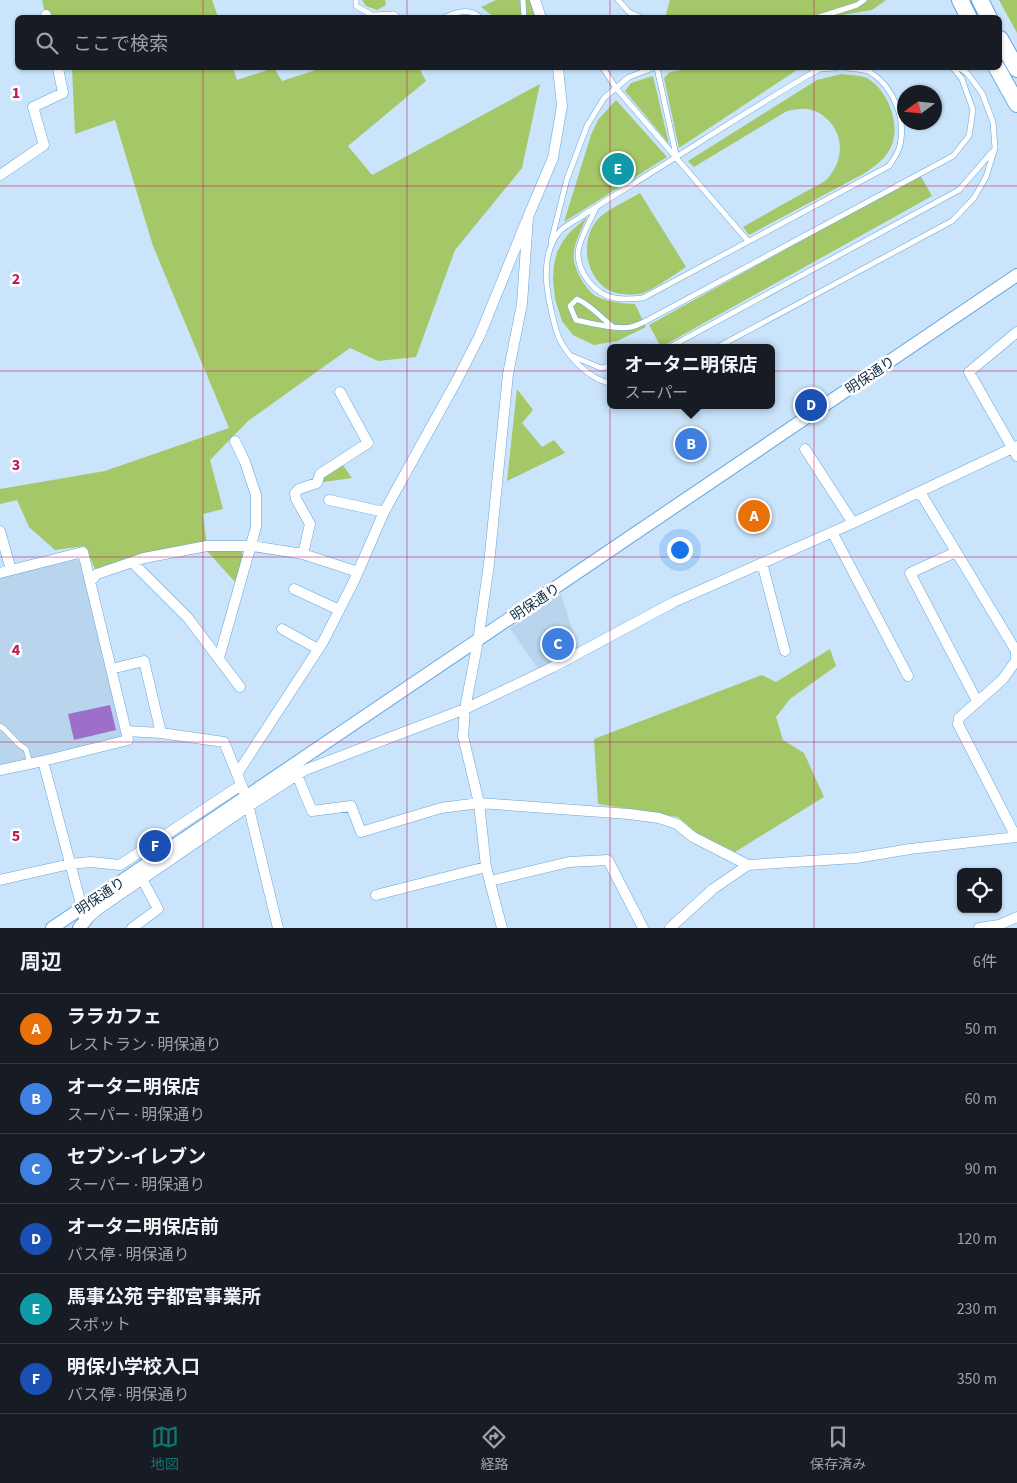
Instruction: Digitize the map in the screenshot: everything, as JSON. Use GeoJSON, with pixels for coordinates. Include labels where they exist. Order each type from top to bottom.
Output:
{"type":"FeatureCollection","features":[{"type":"Feature","properties":{"kind":"main road"},"geometry":{"type":"LineString","coordinates":[[960,0],[968,15]]}},
{"type":"Feature","properties":{"kind":"main road"},"geometry":{"type":"LineString","coordinates":[[980,0],[988,15]]}},
{"type":"Feature","properties":{"kind":"main road"},"geometry":{"type":"LineString","coordinates":[[1002,42],[1017,68]]}},
{"type":"Feature","properties":{"kind":"main road"},"geometry":{"type":"LineString","coordinates":[[998,70],[1017,104]]}},
{"type":"Feature","properties":{"kind":"street"},"geometry":{"type":"LineString","coordinates":[[535,0],[540,15]]}},
{"type":"Feature","properties":{"kind":"street"},"geometry":{"type":"LineString","coordinates":[[0,175],[44,145],[33,107],[63,93],[58,70]]}},
{"type":"Feature","properties":{"kind":"street"},"geometry":{"type":"LineString","coordinates":[[237,774],[318,650],[358,572],[384,512],[480,335],[553,158],[562,106],[558,70]]}},
{"type":"Feature","properties":{"kind":"street"},"geometry":{"type":"LineString","coordinates":[[502,928],[486,866],[479,803],[463,736],[465,709],[478,640],[489,564],[508,374],[522,304],[528,217]]}},
{"type":"Feature","properties":{"kind":"street","name":"明保通り"},"geometry":{"type":"LineString","coordinates":[[52,928],[82,919],[245,796],[1017,275]]}},
{"type":"Feature","properties":{"kind":"street"},"geometry":{"type":"LineString","coordinates":[[0,880],[70,864],[91,862],[120,865],[245,796],[305,770],[465,709],[553,667],[674,602],[1016,450],[969,372],[1017,332]]}},
{"type":"Feature","properties":{"kind":"street"},"geometry":{"type":"LineString","coordinates":[[303,554],[310,524],[295,493],[299,489],[317,483],[320,474],[368,443],[340,392]]}},
{"type":"Feature","properties":{"kind":"street"},"geometry":{"type":"LineString","coordinates":[[219,658],[256,527],[256,495],[245,462],[235,441]]}},
{"type":"Feature","properties":{"kind":"street"},"geometry":{"type":"LineString","coordinates":[[805,449],[853,523]]}},
{"type":"Feature","properties":{"kind":"street"},"geometry":{"type":"LineString","coordinates":[[297,775],[312,811],[351,806],[361,832],[441,808],[479,803],[629,814],[659,818],[677,824],[693,837],[748,865],[856,858],[910,849],[1017,837],[958,724],[959,718],[1006,674],[1016,661],[1016,651],[920,492]]}},
{"type":"Feature","properties":{"kind":"street"},"geometry":{"type":"LineString","coordinates":[[329,500],[384,512]]}},
{"type":"Feature","properties":{"kind":"street"},"geometry":{"type":"LineString","coordinates":[[0,531],[11,570]]}},
{"type":"Feature","properties":{"kind":"street"},"geometry":{"type":"LineString","coordinates":[[832,532],[908,676]]}},
{"type":"Feature","properties":{"kind":"street"},"geometry":{"type":"LineString","coordinates":[[90,582],[97,574],[144,558],[207,546],[252,546],[303,554],[358,572]]}},
{"type":"Feature","properties":{"kind":"street"},"geometry":{"type":"LineString","coordinates":[[0,573],[83,552],[128,740],[0,770]]}},
{"type":"Feature","properties":{"kind":"street"},"geometry":{"type":"LineString","coordinates":[[956,552],[910,573],[977,702]]}},
{"type":"Feature","properties":{"kind":"street"},"geometry":{"type":"LineString","coordinates":[[132,562],[188,618],[240,687]]}},
{"type":"Feature","properties":{"kind":"street"},"geometry":{"type":"LineString","coordinates":[[762,563],[785,651]]}},
{"type":"Feature","properties":{"kind":"street"},"geometry":{"type":"LineString","coordinates":[[294,589],[339,610]]}},
{"type":"Feature","properties":{"kind":"street"},"geometry":{"type":"LineString","coordinates":[[282,628],[318,650]]}},
{"type":"Feature","properties":{"kind":"street"},"geometry":{"type":"LineString","coordinates":[[111,669],[144,661],[160,733]]}},
{"type":"Feature","properties":{"kind":"street"},"geometry":{"type":"LineString","coordinates":[[126,731],[160,733],[224,742],[245,796],[278,928]]}},
{"type":"Feature","properties":{"kind":"street"},"geometry":{"type":"LineString","coordinates":[[43,760],[82,919],[142,880],[245,796]]}},
{"type":"Feature","properties":{"kind":"street"},"geometry":{"type":"LineString","coordinates":[[490,881],[569,862],[608,860],[643,928]]}},
{"type":"Feature","properties":{"kind":"street"},"geometry":{"type":"LineString","coordinates":[[670,928],[713,889],[748,865]]}},
{"type":"Feature","properties":{"kind":"street"},"geometry":{"type":"LineString","coordinates":[[376,895],[486,866]]}},
{"type":"Feature","properties":{"kind":"street"},"geometry":{"type":"LineString","coordinates":[[132,928],[158,909],[142,880]]}},
{"type":"Feature","properties":{"kind":"street"},"geometry":{"type":"LineString","coordinates":[[979,928],[999,925],[1017,917]]}},
{"type":"Feature","properties":{"kind":"lane"},"geometry":{"type":"LineString","coordinates":[[356,0],[356,6],[372,15],[395,15]]}},
{"type":"Feature","properties":{"kind":"lane"},"geometry":{"type":"LineString","coordinates":[[523,0],[524,15]]}},
{"type":"Feature","properties":{"kind":"lane"},"geometry":{"type":"LineString","coordinates":[[618,0],[629,12],[636,15]]}},
{"type":"Feature","properties":{"kind":"lane"},"geometry":{"type":"LineString","coordinates":[[825,15],[857,5],[864,0]]}},
{"type":"Feature","properties":{"kind":"lane"},"geometry":{"type":"LineString","coordinates":[[449,15],[460,10],[478,15]]}},
{"type":"Feature","properties":{"kind":"lane"},"geometry":{"type":"LineString","coordinates":[[604,70],[616,88],[748,242]]}},
{"type":"Feature","properties":{"kind":"lane"},"geometry":{"type":"LineString","coordinates":[[607,382],[584,370],[569,354],[557,334],[545,280],[567,179],[587,126],[604,98],[629,77],[649,70]]}},
{"type":"Feature","properties":{"kind":"lane"},"geometry":{"type":"LineString","coordinates":[[655,70],[676,157]]}},
{"type":"Feature","properties":{"kind":"lane"},"geometry":{"type":"LineString","coordinates":[[550,250],[560,231],[597,206],[817,70]]}},
{"type":"Feature","properties":{"kind":"lane"},"geometry":{"type":"LineString","coordinates":[[597,206],[587,226],[578,253],[581,267],[588,282],[614,298],[642,298],[889,166],[900,146],[902,119],[896,102],[884,85],[869,71],[862,70]]}},
{"type":"Feature","properties":{"kind":"lane"},"geometry":{"type":"LineString","coordinates":[[612,326],[595,313],[589,304],[577,299],[570,306],[576,320],[589,323],[612,326],[631,328],[953,156],[969,136],[972,110],[962,79],[955,70]]}},
{"type":"Feature","properties":{"kind":"lane"},"geometry":{"type":"LineString","coordinates":[[723,344],[952,221],[974,198],[986,177],[995,148],[992,122],[982,93],[967,73],[962,70]]}},
{"type":"Feature","properties":{"kind":"lane"},"geometry":{"type":"LineString","coordinates":[[675,344],[959,190],[995,148]]}},
{"type":"Feature","properties":{"kind":"lane"},"geometry":{"type":"LineString","coordinates":[[569,354],[601,368],[607,367]]}},
{"type":"Feature","properties":{"kind":"lane"},"geometry":{"type":"LineString","coordinates":[[0,726],[19,745],[26,749],[30,764]]}},
{"type":"Feature","properties":{"kind":"shaded area"},"geometry":{"type":"Polygon","coordinates":[[[73,558],[82,563],[123,733],[120,738],[0,766],[0,573],[73,558]]]}},
{"type":"Feature","properties":{"kind":"shaded area"},"geometry":{"type":"Polygon","coordinates":[[[561,594],[578,648],[538,669],[510,628],[561,594]]]}},
{"type":"Feature","properties":{"kind":"shaded area"},"geometry":{"type":"Polygon","coordinates":[[[110,705],[116,730],[74,740],[68,714],[110,705]]]}},
{"type":"Feature","properties":{"kind":"green space"},"geometry":{"type":"Polygon","coordinates":[[[42,0],[212,0],[217,15],[46,15],[42,0]]]}},
{"type":"Feature","properties":{"kind":"green space"},"geometry":{"type":"Polygon","coordinates":[[[362,0],[385,0],[386,5],[377,10],[366,6],[362,0]]]}},
{"type":"Feature","properties":{"kind":"green space"},"geometry":{"type":"Polygon","coordinates":[[[496,0],[530,0],[536,15],[491,15],[481,7],[496,0]]]}},
{"type":"Feature","properties":{"kind":"green space"},"geometry":{"type":"Polygon","coordinates":[[[670,0],[886,0],[872,10],[842,15],[666,15],[670,0]]]}},
{"type":"Feature","properties":{"kind":"green space"},"geometry":{"type":"Polygon","coordinates":[[[999,0],[1017,0],[1017,33],[999,0]]]}},
{"type":"Feature","properties":{"kind":"green space"},"geometry":{"type":"Polygon","coordinates":[[[72,70],[234,70],[237,80],[268,70],[275,70],[282,81],[316,70],[420,70],[426,81],[348,146],[372,175],[540,84],[522,168],[455,250],[416,357],[378,361],[350,348],[248,421],[210,460],[223,509],[203,514],[207,546],[97,574],[85,546],[55,550],[29,527],[17,500],[0,504],[0,489],[105,471],[229,428],[153,246],[115,120],[75,134],[72,70]]]}},
{"type":"Feature","properties":{"kind":"green space"},"geometry":{"type":"Polygon","coordinates":[[[682,70],[797,70],[679,148],[664,78],[670,72],[682,70]]]}},
{"type":"Feature","properties":{"kind":"green space"},"geometry":{"type":"Polygon","coordinates":[[[841,74],[867,78],[882,91],[891,110],[895,130],[888,153],[865,173],[749,235],[743,227],[819,185],[829,177],[837,163],[840,149],[834,127],[824,116],[810,109],[787,111],[694,167],[688,161],[817,80],[841,74]]]}},
{"type":"Feature","properties":{"kind":"green space"},"geometry":{"type":"Polygon","coordinates":[[[653,76],[669,144],[625,91],[631,83],[653,76]]]}},
{"type":"Feature","properties":{"kind":"green space"},"geometry":{"type":"Polygon","coordinates":[[[616,100],[667,157],[564,222],[591,135],[598,120],[616,100]]]}},
{"type":"Feature","properties":{"kind":"green space"},"geometry":{"type":"Polygon","coordinates":[[[920,175],[932,196],[666,344],[659,344],[649,325],[920,175]]]}},
{"type":"Feature","properties":{"kind":"green space"},"geometry":{"type":"Polygon","coordinates":[[[640,193],[686,267],[644,293],[616,293],[604,287],[592,272],[587,254],[589,235],[602,215],[640,193]]]}},
{"type":"Feature","properties":{"kind":"green space"},"geometry":{"type":"Polygon","coordinates":[[[587,217],[574,250],[574,261],[581,280],[598,297],[614,302],[635,304],[646,327],[617,341],[594,345],[573,335],[562,321],[555,299],[553,279],[557,252],[563,241],[587,217]]]}},
{"type":"Feature","properties":{"kind":"green space"},"geometry":{"type":"Polygon","coordinates":[[[517,389],[533,410],[522,423],[542,447],[554,440],[565,453],[507,481],[517,389]]]}},
{"type":"Feature","properties":{"kind":"green space"},"geometry":{"type":"Polygon","coordinates":[[[340,461],[352,478],[317,483],[340,461]]]}},
{"type":"Feature","properties":{"kind":"green space"},"geometry":{"type":"Polygon","coordinates":[[[239,548],[244,555],[236,583],[206,550],[239,548]]]}},
{"type":"Feature","properties":{"kind":"green space"},"geometry":{"type":"Polygon","coordinates":[[[830,649],[836,666],[790,699],[776,717],[783,740],[804,753],[824,797],[735,852],[698,834],[678,817],[598,804],[594,739],[762,675],[776,682],[830,649]]]}},
{"type":"Feature","properties":{"kind":"place","name":"馬事公苑 宇都宮事業所"},"geometry":{"type":"Point","coordinates":[618,169]}},
{"type":"Feature","properties":{"kind":"place","name":"オータニ明保店前"},"geometry":{"type":"Point","coordinates":[811,405]}},
{"type":"Feature","properties":{"kind":"place","name":"オータニ明保店"},"geometry":{"type":"Point","coordinates":[691,444]}},
{"type":"Feature","properties":{"kind":"place","name":"ララカフェ"},"geometry":{"type":"Point","coordinates":[754,516]}},
{"type":"Feature","properties":{"kind":"place","name":"セブン-イレブン"},"geometry":{"type":"Point","coordinates":[558,644]}},
{"type":"Feature","properties":{"kind":"place","name":"明保小学校入口"},"geometry":{"type":"Point","coordinates":[155,846]}}]}
